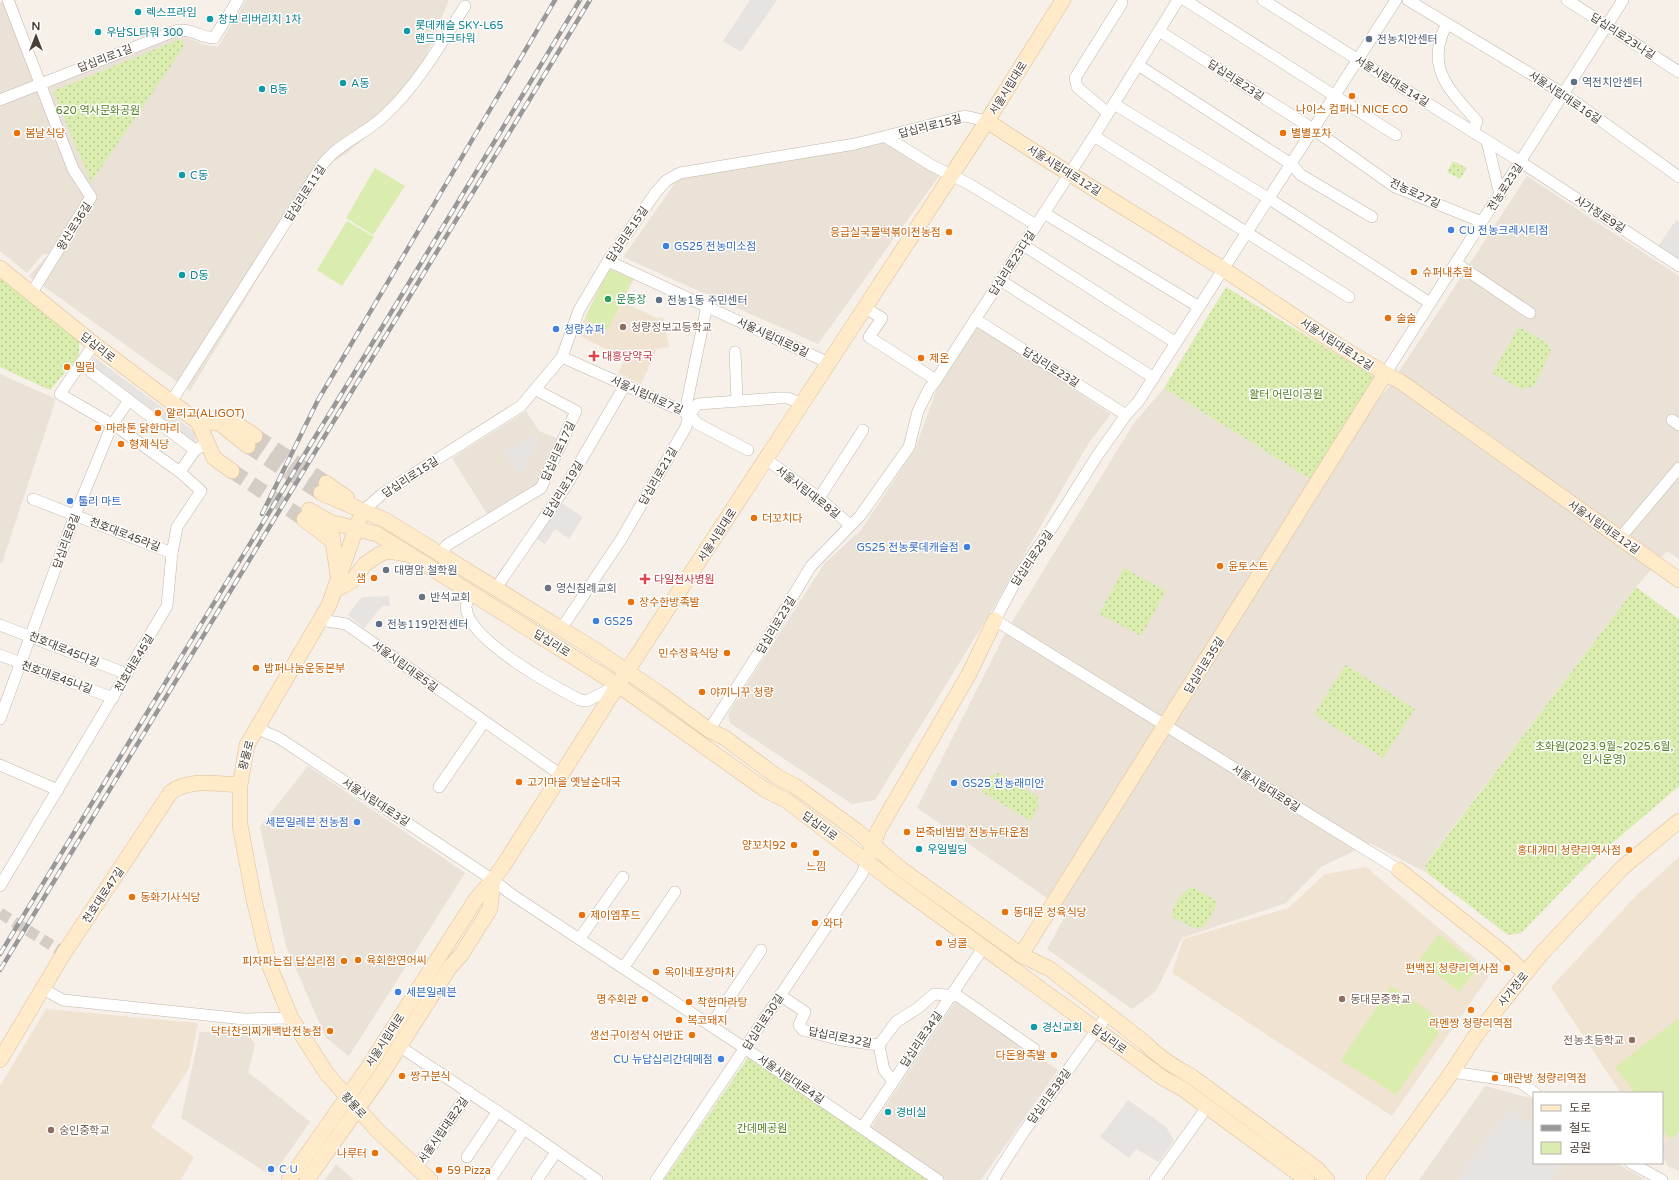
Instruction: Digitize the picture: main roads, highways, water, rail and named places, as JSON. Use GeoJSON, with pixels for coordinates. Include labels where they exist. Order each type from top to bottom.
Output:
{"type":"FeatureCollection","features":[{"type":"Feature","properties":{"kind":"main road","name":"서울시립대로"},"geometry":{"type":"LineString","coordinates":[[289,1180],[367,1068],[476,899],[494,880],[618,685],[952,175],[1064,0]]}},
{"type":"Feature","properties":{"kind":"main road","name":"서울시립대로12길"},"geometry":{"type":"LineString","coordinates":[[987,121],[1068,174],[1223,269],[1385,374],[1401,382],[1679,580]]}},
{"type":"Feature","properties":{"kind":"main road","name":"답십리로"},"geometry":{"type":"LineString","coordinates":[[0,268],[94,344],[198,422],[208,443],[235,467]]}},
{"type":"Feature","properties":{"kind":"main road","name":"답십리로35길"},"geometry":{"type":"LineString","coordinates":[[1021,955],[1166,726],[1385,374]]}},
{"type":"Feature","properties":{"kind":"main road"},"geometry":{"type":"LineString","coordinates":[[198,422],[236,423],[252,441]]}},
{"type":"Feature","properties":{"kind":"main road","name":"답십리로"},"geometry":{"type":"LineString","coordinates":[[324,488],[363,511],[385,520],[561,629],[627,672],[709,730],[725,738],[776,776],[795,786],[873,845],[901,869],[1021,955],[1050,970],[1108,1014],[1172,1066],[1191,1076],[1318,1169],[1327,1180]]}},
{"type":"Feature","properties":{"kind":"main road","name":"황물로"},"geometry":{"type":"LineString","coordinates":[[363,511],[322,620],[256,728],[246,750],[240,785],[240,831],[254,900],[272,974],[291,1018],[327,1074],[377,1130],[430,1180]]}},
{"type":"Feature","properties":{"kind":"main road","name":"답십리로"},"geometry":{"type":"LineString","coordinates":[[331,540],[306,514],[377,534],[618,685],[764,789],[787,802],[983,948],[1163,1078],[1182,1088],[1307,1180]]}},
{"type":"Feature","properties":{"kind":"main road"},"geometry":{"type":"LineString","coordinates":[[330,522],[337,583],[352,581],[365,564],[380,554],[389,551],[409,554]]}},
{"type":"Feature","properties":{"kind":"main road","name":"답십리로29길"},"geometry":{"type":"LineString","coordinates":[[867,861],[879,829],[969,674],[995,620]]}},
{"type":"Feature","properties":{"kind":"main road","name":"천호대로47길"},"geometry":{"type":"LineString","coordinates":[[0,1060],[64,953],[171,792],[188,784],[240,785]]}},
{"type":"Feature","properties":{"kind":"main road","name":"사가정로"},"geometry":{"type":"LineString","coordinates":[[1374,1180],[1452,1072],[1476,1035],[1525,973],[1622,868],[1679,821]]}},
{"type":"Feature","properties":{"kind":"main road","name":"서울시립대로8길"},"geometry":{"type":"LineString","coordinates":[[1399,870],[1501,951],[1525,973]]}},
{"type":"Feature","properties":{"kind":"main road","name":"서울시립대로"},"geometry":{"type":"LineString","coordinates":[[307,1180],[380,1077],[450,966],[461,955],[490,909],[494,880]]}},
{"type":"Feature","properties":{"kind":"tunnel"},"geometry":{"type":"LineString","coordinates":[[255,436],[326,483]]}},
{"type":"Feature","properties":{"kind":"tunnel"},"geometry":{"type":"LineString","coordinates":[[248,446],[321,493]]}},
{"type":"Feature","properties":{"kind":"tunnel"},"geometry":{"type":"LineString","coordinates":[[232,471],[304,519]]}},
{"type":"Feature","properties":{"kind":"tunnel"},"geometry":{"type":"LineString","coordinates":[[0,913],[64,953]]}},
{"type":"Feature","properties":{"kind":"railway"},"geometry":{"type":"LineString","coordinates":[[262,514],[318,400],[555,0]]}},
{"type":"Feature","properties":{"kind":"railway"},"geometry":{"type":"LineString","coordinates":[[0,954],[580,0]]}},
{"type":"Feature","properties":{"kind":"railway"},"geometry":{"type":"LineString","coordinates":[[0,970],[590,0]]}},
{"type":"Feature","properties":{"kind":"place","name":"렉스프라임"},"geometry":{"type":"Point","coordinates":[138,12]}},
{"type":"Feature","properties":{"kind":"place","name":"창보 리버리치 1차"},"geometry":{"type":"Point","coordinates":[210,19]}},
{"type":"Feature","properties":{"kind":"place","name":"롯데캐슬 SKY-L65 랜드마크타워"},"geometry":{"type":"Point","coordinates":[407,31]}},
{"type":"Feature","properties":{"kind":"place","name":"우남SL타워 300"},"geometry":{"type":"Point","coordinates":[98,32]}},
{"type":"Feature","properties":{"kind":"place","name":"전농치안센터"},"geometry":{"type":"Point","coordinates":[1369,39]}},
{"type":"Feature","properties":{"kind":"place","name":"역전치안센터"},"geometry":{"type":"Point","coordinates":[1574,82]}},
{"type":"Feature","properties":{"kind":"place","name":"A동"},"geometry":{"type":"Point","coordinates":[343,83]}},
{"type":"Feature","properties":{"kind":"place","name":"B동"},"geometry":{"type":"Point","coordinates":[262,89]}},
{"type":"Feature","properties":{"kind":"place","name":"나이스 컴퍼니 NICE CO"},"geometry":{"type":"Point","coordinates":[1352,96]}},
{"type":"Feature","properties":{"kind":"place","name":"봄날식당"},"geometry":{"type":"Point","coordinates":[17,133]}},
{"type":"Feature","properties":{"kind":"place","name":"별별포차"},"geometry":{"type":"Point","coordinates":[1283,133]}},
{"type":"Feature","properties":{"kind":"place","name":"C동"},"geometry":{"type":"Point","coordinates":[182,175]}},
{"type":"Feature","properties":{"kind":"place","name":"CU 전농크레시티점"},"geometry":{"type":"Point","coordinates":[1451,230]}},
{"type":"Feature","properties":{"kind":"place","name":"응급실국물떡볶이전농점"},"geometry":{"type":"Point","coordinates":[949,232]}},
{"type":"Feature","properties":{"kind":"place","name":"GS25 전농미소점"},"geometry":{"type":"Point","coordinates":[666,246]}},
{"type":"Feature","properties":{"kind":"place","name":"슈퍼내추럴"},"geometry":{"type":"Point","coordinates":[1414,272]}},
{"type":"Feature","properties":{"kind":"place","name":"D동"},"geometry":{"type":"Point","coordinates":[182,275]}},
{"type":"Feature","properties":{"kind":"place","name":"운동장"},"geometry":{"type":"Point","coordinates":[608,299]}},
{"type":"Feature","properties":{"kind":"place","name":"전농1동 주민센터"},"geometry":{"type":"Point","coordinates":[659,300]}},
{"type":"Feature","properties":{"kind":"place","name":"술술"},"geometry":{"type":"Point","coordinates":[1388,318]}},
{"type":"Feature","properties":{"kind":"place","name":"청량정보고등학교"},"geometry":{"type":"Point","coordinates":[623,327]}},
{"type":"Feature","properties":{"kind":"place","name":"청량슈퍼"},"geometry":{"type":"Point","coordinates":[556,329]}},
{"type":"Feature","properties":{"kind":"place","name":"대흥당약국"},"geometry":{"type":"Point","coordinates":[594,356]}},
{"type":"Feature","properties":{"kind":"place","name":"제온"},"geometry":{"type":"Point","coordinates":[921,358]}},
{"type":"Feature","properties":{"kind":"place","name":"밀림"},"geometry":{"type":"Point","coordinates":[67,367]}},
{"type":"Feature","properties":{"kind":"place","name":"알리고(ALIGOT)"},"geometry":{"type":"Point","coordinates":[158,413]}},
{"type":"Feature","properties":{"kind":"place","name":"마라톤 닭한마리"},"geometry":{"type":"Point","coordinates":[98,428]}},
{"type":"Feature","properties":{"kind":"place","name":"형제식당"},"geometry":{"type":"Point","coordinates":[121,444]}},
{"type":"Feature","properties":{"kind":"place","name":"툴리 마트"},"geometry":{"type":"Point","coordinates":[70,501]}},
{"type":"Feature","properties":{"kind":"place","name":"더꼬치다"},"geometry":{"type":"Point","coordinates":[754,518]}},
{"type":"Feature","properties":{"kind":"place","name":"GS25 전농롯데캐슬점"},"geometry":{"type":"Point","coordinates":[967,547]}},
{"type":"Feature","properties":{"kind":"place","name":"윤토스트"},"geometry":{"type":"Point","coordinates":[1220,566]}},
{"type":"Feature","properties":{"kind":"place","name":"대명암 철학원"},"geometry":{"type":"Point","coordinates":[386,570]}},
{"type":"Feature","properties":{"kind":"place","name":"샘"},"geometry":{"type":"Point","coordinates":[374,578]}},
{"type":"Feature","properties":{"kind":"place","name":"다일천사병원"},"geometry":{"type":"Point","coordinates":[645,579]}},
{"type":"Feature","properties":{"kind":"place","name":"영신침례교회"},"geometry":{"type":"Point","coordinates":[548,588]}},
{"type":"Feature","properties":{"kind":"place","name":"반석교회"},"geometry":{"type":"Point","coordinates":[422,597]}},
{"type":"Feature","properties":{"kind":"place","name":"장수한방족발"},"geometry":{"type":"Point","coordinates":[631,602]}},
{"type":"Feature","properties":{"kind":"place","name":"GS25"},"geometry":{"type":"Point","coordinates":[596,621]}},
{"type":"Feature","properties":{"kind":"place","name":"전농119안전센터"},"geometry":{"type":"Point","coordinates":[379,624]}},
{"type":"Feature","properties":{"kind":"place","name":"민수정육식당"},"geometry":{"type":"Point","coordinates":[727,653]}},
{"type":"Feature","properties":{"kind":"place","name":"밥퍼나눔운동본부"},"geometry":{"type":"Point","coordinates":[256,668]}},
{"type":"Feature","properties":{"kind":"place","name":"야끼니꾸 청량"},"geometry":{"type":"Point","coordinates":[702,692]}},
{"type":"Feature","properties":{"kind":"place","name":"고기마을 옛날순대국"},"geometry":{"type":"Point","coordinates":[519,782]}},
{"type":"Feature","properties":{"kind":"place","name":"GS25 전농래미안"},"geometry":{"type":"Point","coordinates":[954,783]}},
{"type":"Feature","properties":{"kind":"place","name":"세븐일레븐 전농점"},"geometry":{"type":"Point","coordinates":[357,822]}},
{"type":"Feature","properties":{"kind":"place","name":"본죽비빔밥 전농뉴타운점"},"geometry":{"type":"Point","coordinates":[907,832]}},
{"type":"Feature","properties":{"kind":"place","name":"양꼬치92"},"geometry":{"type":"Point","coordinates":[794,845]}},
{"type":"Feature","properties":{"kind":"place","name":"우일빌딩"},"geometry":{"type":"Point","coordinates":[919,849]}},
{"type":"Feature","properties":{"kind":"place","name":"홍대개미 청량리역사점"},"geometry":{"type":"Point","coordinates":[1629,850]}},
{"type":"Feature","properties":{"kind":"place","name":"느낌"},"geometry":{"type":"Point","coordinates":[816,853]}},
{"type":"Feature","properties":{"kind":"place","name":"동화기사식당"},"geometry":{"type":"Point","coordinates":[132,897]}},
{"type":"Feature","properties":{"kind":"place","name":"동대문 정육식당"},"geometry":{"type":"Point","coordinates":[1005,912]}},
{"type":"Feature","properties":{"kind":"place","name":"제이엠푸드"},"geometry":{"type":"Point","coordinates":[582,915]}},
{"type":"Feature","properties":{"kind":"place","name":"와다"},"geometry":{"type":"Point","coordinates":[815,923]}},
{"type":"Feature","properties":{"kind":"place","name":"넝쿨"},"geometry":{"type":"Point","coordinates":[939,943]}},
{"type":"Feature","properties":{"kind":"place","name":"육회한연어씨"},"geometry":{"type":"Point","coordinates":[358,960]}},
{"type":"Feature","properties":{"kind":"place","name":"피자파는집 답십리점"},"geometry":{"type":"Point","coordinates":[344,961]}},
{"type":"Feature","properties":{"kind":"place","name":"편백집 청량리역사점"},"geometry":{"type":"Point","coordinates":[1507,968]}},
{"type":"Feature","properties":{"kind":"place","name":"옥이네포장마차"},"geometry":{"type":"Point","coordinates":[656,972]}},
{"type":"Feature","properties":{"kind":"place","name":"세븐일레븐"},"geometry":{"type":"Point","coordinates":[398,992]}},
{"type":"Feature","properties":{"kind":"place","name":"명주회관"},"geometry":{"type":"Point","coordinates":[645,999]}},
{"type":"Feature","properties":{"kind":"place","name":"동대문중학교"},"geometry":{"type":"Point","coordinates":[1342,999]}},
{"type":"Feature","properties":{"kind":"place","name":"착한마라탕"},"geometry":{"type":"Point","coordinates":[689,1002]}},
{"type":"Feature","properties":{"kind":"place","name":"라멘짱 청량리역점"},"geometry":{"type":"Point","coordinates":[1471,1010]}},
{"type":"Feature","properties":{"kind":"place","name":"복코돼지"},"geometry":{"type":"Point","coordinates":[679,1020]}},
{"type":"Feature","properties":{"kind":"place","name":"경신교회"},"geometry":{"type":"Point","coordinates":[1034,1027]}},
{"type":"Feature","properties":{"kind":"place","name":"닥터찬의찌개백반전농점"},"geometry":{"type":"Point","coordinates":[330,1031]}},
{"type":"Feature","properties":{"kind":"place","name":"생선구이정식 어반正"},"geometry":{"type":"Point","coordinates":[692,1035]}},
{"type":"Feature","properties":{"kind":"place","name":"전농초등학교"},"geometry":{"type":"Point","coordinates":[1632,1040]}},
{"type":"Feature","properties":{"kind":"place","name":"다돈왕족발"},"geometry":{"type":"Point","coordinates":[1054,1055]}},
{"type":"Feature","properties":{"kind":"place","name":"CU 뉴답십리간데메점"},"geometry":{"type":"Point","coordinates":[721,1059]}},
{"type":"Feature","properties":{"kind":"place","name":"짱구분식"},"geometry":{"type":"Point","coordinates":[402,1076]}},
{"type":"Feature","properties":{"kind":"place","name":"매란방 청량리역점"},"geometry":{"type":"Point","coordinates":[1495,1078]}},
{"type":"Feature","properties":{"kind":"place","name":"경비실"},"geometry":{"type":"Point","coordinates":[888,1112]}},
{"type":"Feature","properties":{"kind":"place","name":"숭인중학교"},"geometry":{"type":"Point","coordinates":[51,1130]}},
{"type":"Feature","properties":{"kind":"place","name":"나루터"},"geometry":{"type":"Point","coordinates":[375,1153]}},
{"type":"Feature","properties":{"kind":"place","name":"C U"},"geometry":{"type":"Point","coordinates":[271,1169]}},
{"type":"Feature","properties":{"kind":"place","name":"59 Pizza"},"geometry":{"type":"Point","coordinates":[439,1170]}},
{"type":"Feature","properties":{"kind":"park label","name":"620 역사문화공원"},"geometry":{"type":"Point","coordinates":[98,110]}},
{"type":"Feature","properties":{"kind":"park label","name":"활터 어린이공원"},"geometry":{"type":"Point","coordinates":[1286,394]}},
{"type":"Feature","properties":{"kind":"park label","name":"초화원(2023.9월~2025.6월, 임시운영)"},"geometry":{"type":"Point","coordinates":[1604,752]}},
{"type":"Feature","properties":{"kind":"park label","name":"간데메공원"},"geometry":{"type":"Point","coordinates":[762,1128]}}]}
